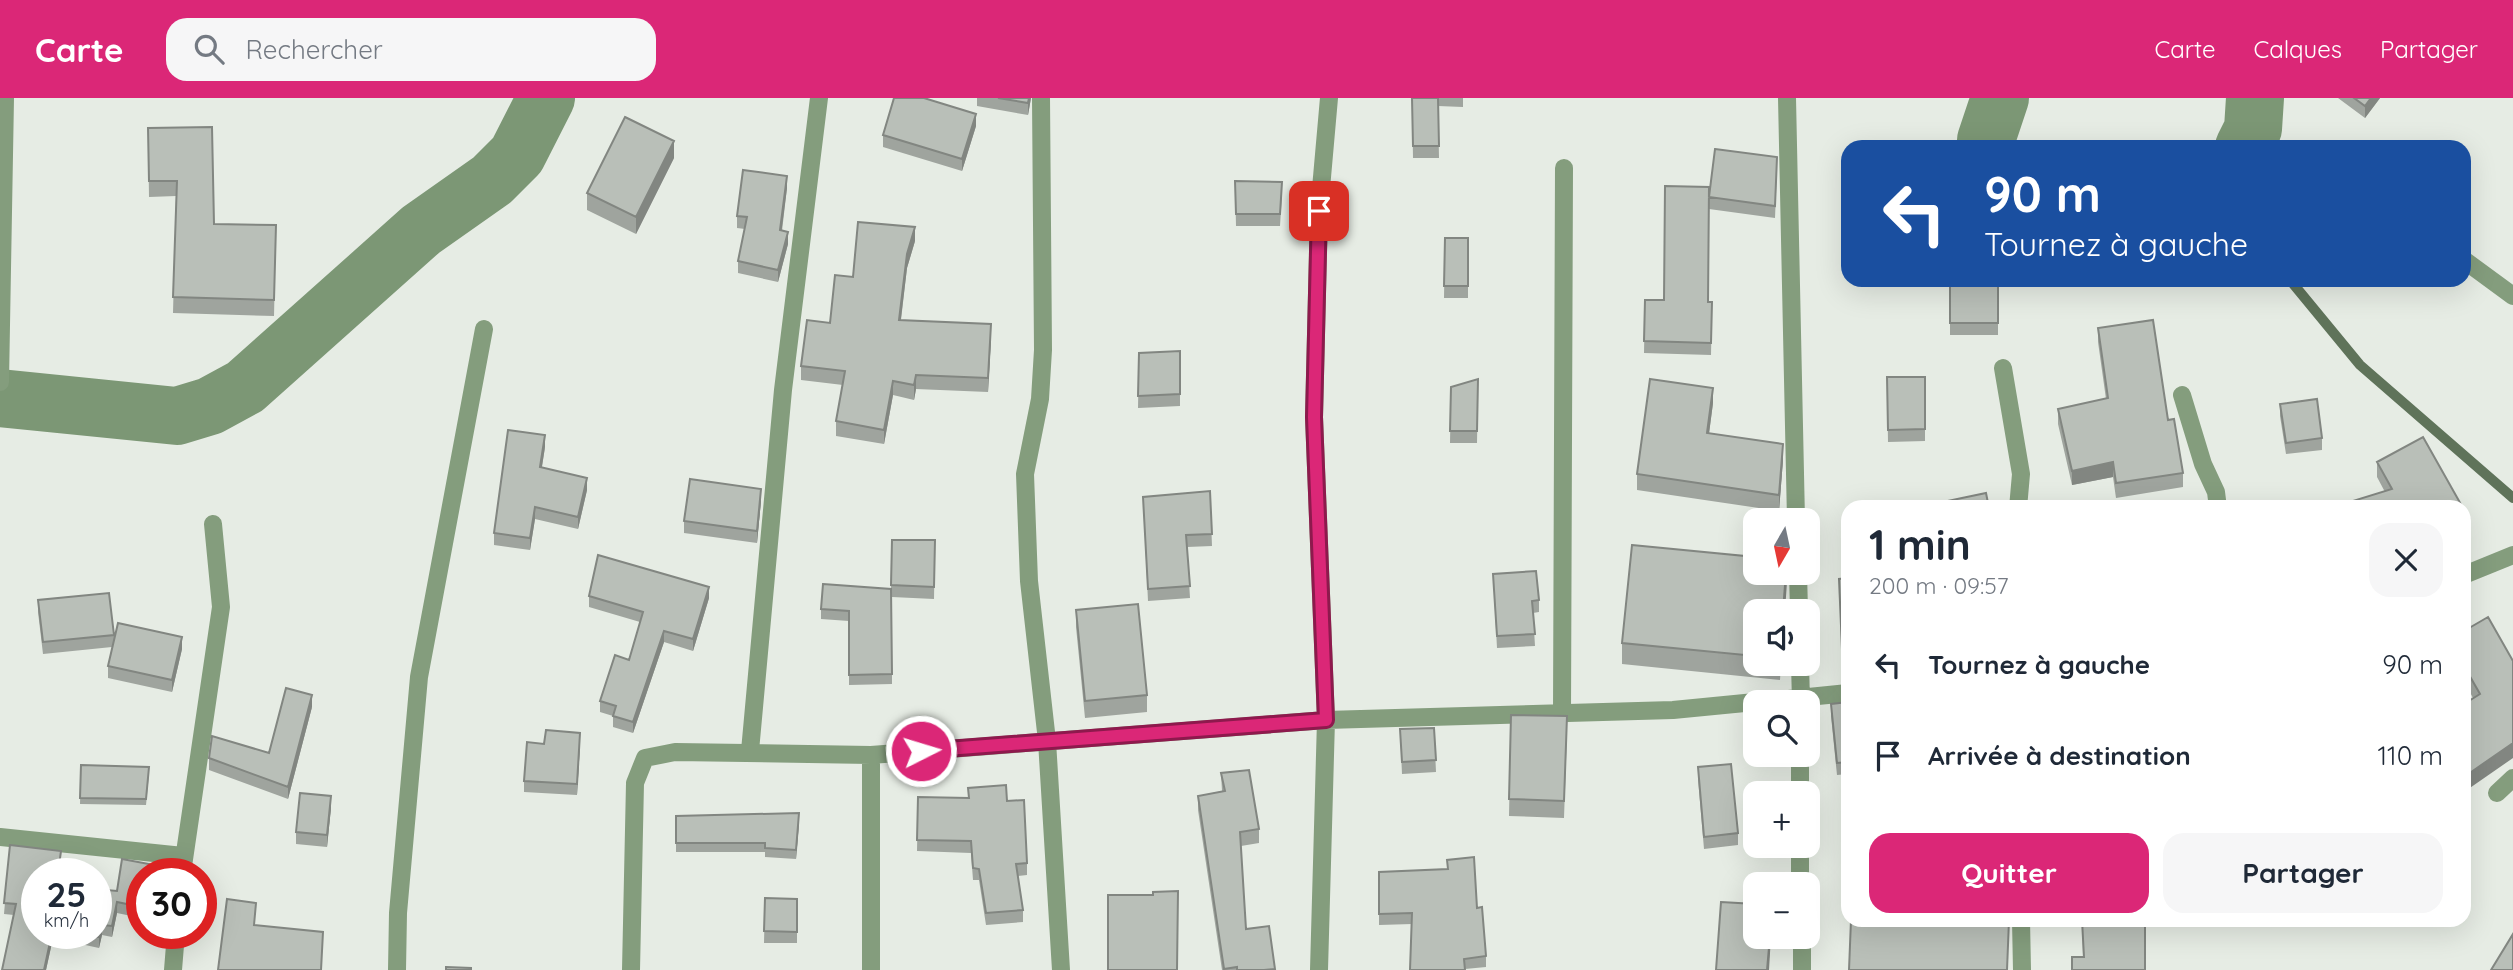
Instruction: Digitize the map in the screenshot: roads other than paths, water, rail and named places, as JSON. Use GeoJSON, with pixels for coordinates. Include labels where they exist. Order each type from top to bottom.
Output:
{"type":"FeatureCollection","features":[{"type":"Feature","properties":{"kind":"street"},"geometry":{"type":"LineString","coordinates":[[1,375],[5,98]]}},
{"type":"Feature","properties":{"kind":"street"},"geometry":{"type":"LineString","coordinates":[[750,751],[783,390],[819,98]]}},
{"type":"Feature","properties":{"kind":"street"},"geometry":{"type":"LineString","coordinates":[[1041,98],[1043,350],[1040,399],[1025,474],[1029,581],[1046,741],[1061,970]]}},
{"type":"Feature","properties":{"kind":"street"},"geometry":{"type":"LineString","coordinates":[[1319,970],[1326,720],[1314,417],[1319,211],[1329,98]]}},
{"type":"Feature","properties":{"kind":"street"},"geometry":{"type":"LineString","coordinates":[[1787,98],[1796,508]]}},
{"type":"Feature","properties":{"kind":"street"},"geometry":{"type":"LineString","coordinates":[[1562,712],[1564,168]]}},
{"type":"Feature","properties":{"kind":"street"},"geometry":{"type":"LineString","coordinates":[[2471,265],[2513,296]]}},
{"type":"Feature","properties":{"kind":"street"},"geometry":{"type":"LineString","coordinates":[[397,970],[398,913],[419,677],[484,329]]}},
{"type":"Feature","properties":{"kind":"street"},"geometry":{"type":"LineString","coordinates":[[2003,368],[2021,474],[2019,500]]}},
{"type":"Feature","properties":{"kind":"street"},"geometry":{"type":"LineString","coordinates":[[2182,395],[2217,500]]}},
{"type":"Feature","properties":{"kind":"street"},"geometry":{"type":"LineString","coordinates":[[183,858],[222,607],[213,524]]}},
{"type":"Feature","properties":{"kind":"street"},"geometry":{"type":"LineString","coordinates":[[2471,572],[2513,555]]}},
{"type":"Feature","properties":{"kind":"street"},"geometry":{"type":"LineString","coordinates":[[1820,697],[1841,694]]}},
{"type":"Feature","properties":{"kind":"street"},"geometry":{"type":"LineString","coordinates":[[631,970],[635,783],[645,758],[675,752],[750,751],[871,755],[1326,720],[1673,710],[1743,703]]}},
{"type":"Feature","properties":{"kind":"street"},"geometry":{"type":"LineString","coordinates":[[871,755],[871,970]]}},
{"type":"Feature","properties":{"kind":"street"},"geometry":{"type":"LineString","coordinates":[[2497,793],[2513,778]]}},
{"type":"Feature","properties":{"kind":"street"},"geometry":{"type":"LineString","coordinates":[[0,837],[142,858]]}},
{"type":"Feature","properties":{"kind":"street"},"geometry":{"type":"LineString","coordinates":[[2021,927],[2022,970]]}},
{"type":"Feature","properties":{"kind":"street"},"geometry":{"type":"LineString","coordinates":[[173,970],[175,949]]}},
{"type":"Feature","properties":{"kind":"street"},"geometry":{"type":"LineString","coordinates":[[1802,949],[1802,970]]}},
{"type":"Feature","properties":{"kind":"waterway"},"geometry":{"type":"LineString","coordinates":[[0,398],[177,416],[210,406],[245,387],[421,230],[492,180],[517,155],[546,98]]}},
{"type":"Feature","properties":{"kind":"waterway"},"geometry":{"type":"LineString","coordinates":[[1986,140],[2000,98]]}},
{"type":"Feature","properties":{"kind":"waterway"},"geometry":{"type":"LineString","coordinates":[[2248,140],[2253,129],[2255,98]]}},
{"type":"Feature","properties":{"kind":"waterway"},"geometry":{"type":"LineString","coordinates":[[2296,287],[2360,365],[2513,498]]}}]}
